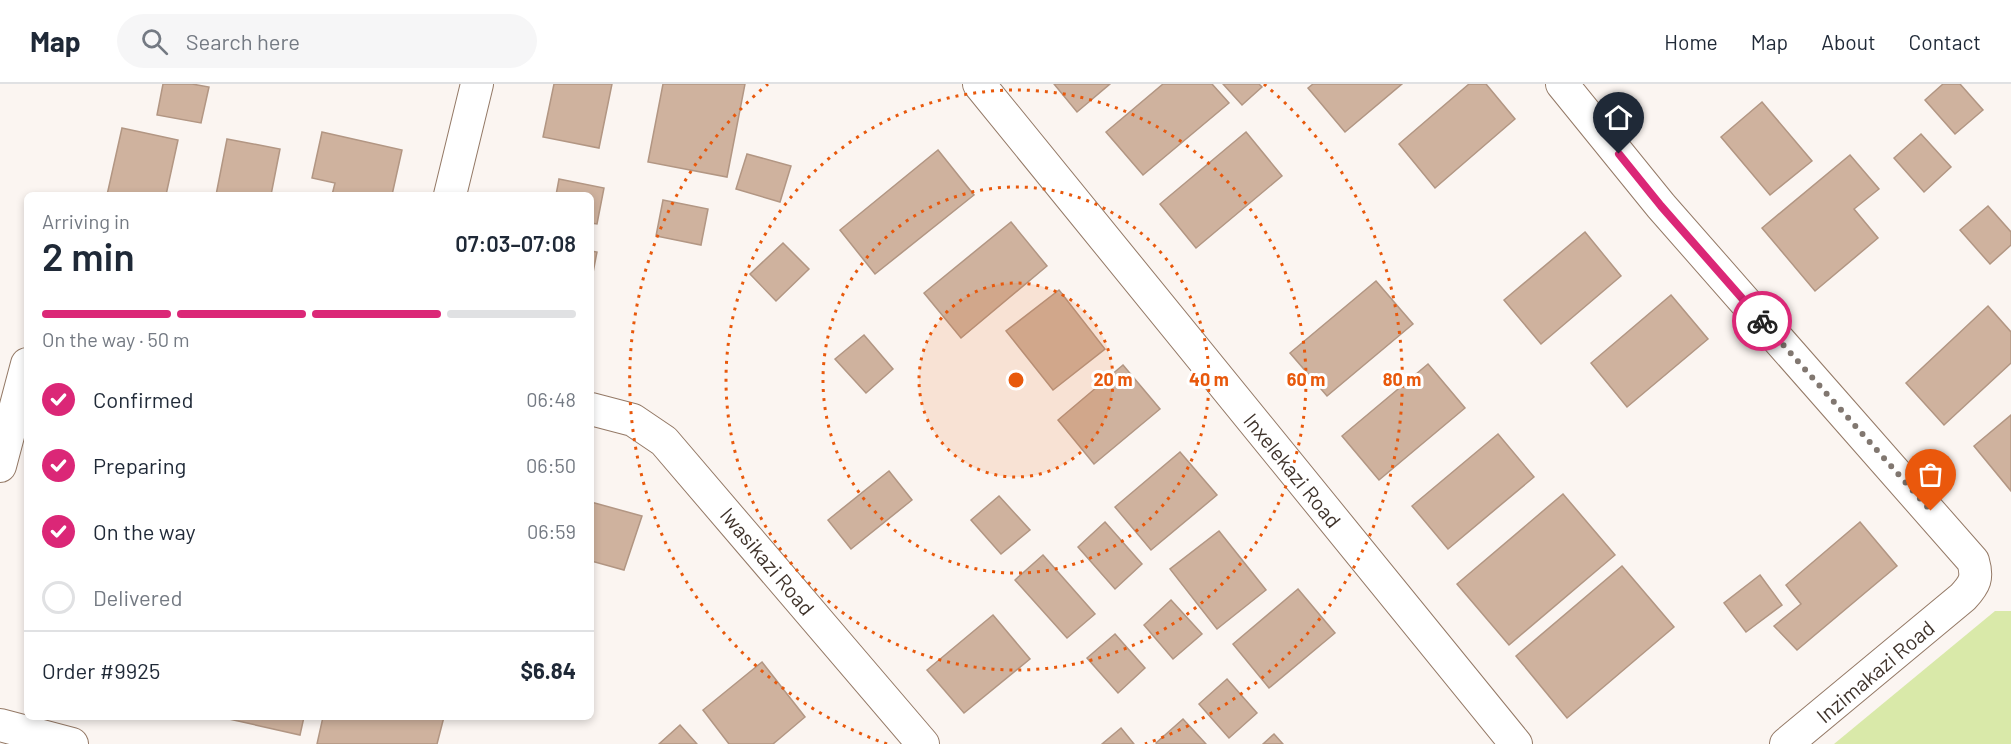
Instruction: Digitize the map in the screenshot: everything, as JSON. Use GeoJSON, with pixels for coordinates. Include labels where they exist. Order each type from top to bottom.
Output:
{"type":"FeatureCollection","features":[{"type":"Feature","properties":{"kind":"street"},"geometry":{"type":"LineString","coordinates":[[451,192],[477,84]]}},
{"type":"Feature","properties":{"kind":"street","name":"Inxelekazi Road"},"geometry":{"type":"LineString","coordinates":[[979,84],[1516,744]]}},
{"type":"Feature","properties":{"kind":"street","name":"Inzimakazi Road"},"geometry":{"type":"LineString","coordinates":[[1562,84],[1661,206],[1973,561],[1976,570],[1974,584],[1963,597],[1786,744]]}},
{"type":"Feature","properties":{"kind":"street"},"geometry":{"type":"LineString","coordinates":[[0,466],[24,375]]}},
{"type":"Feature","properties":{"kind":"street","name":"Iwasikazi Road"},"geometry":{"type":"LineString","coordinates":[[594,410],[633,420],[664,441],[923,744]]}},
{"type":"Feature","properties":{"kind":"street"},"geometry":{"type":"LineString","coordinates":[[0,725],[72,744]]}},
{"type":"Feature","properties":{"kind":"green space"},"geometry":{"type":"Polygon","coordinates":[[[1995,611],[2011,611],[2011,744],[1834,744],[1995,611]]]}},
{"type":"Feature","properties":{"kind":"building"},"geometry":{"type":"Polygon","coordinates":[[[163,84],[192,84],[209,87],[201,123],[157,115],[163,84]]]}},
{"type":"Feature","properties":{"kind":"building"},"geometry":{"type":"Polygon","coordinates":[[[554,84],[612,84],[599,148],[543,137],[554,84]]]}},
{"type":"Feature","properties":{"kind":"building"},"geometry":{"type":"Polygon","coordinates":[[[663,84],[745,84],[727,177],[648,162],[663,84]]]}},
{"type":"Feature","properties":{"kind":"building"},"geometry":{"type":"Polygon","coordinates":[[[1054,84],[1110,84],[1077,112],[1054,84]]]}},
{"type":"Feature","properties":{"kind":"building"},"geometry":{"type":"Polygon","coordinates":[[[1163,84],[1212,84],[1229,103],[1143,175],[1106,132],[1163,84]]]}},
{"type":"Feature","properties":{"kind":"building"},"geometry":{"type":"Polygon","coordinates":[[[1223,84],[1259,84],[1262,87],[1242,105],[1223,84]]]}},
{"type":"Feature","properties":{"kind":"building"},"geometry":{"type":"Polygon","coordinates":[[[1313,84],[1402,84],[1345,132],[1308,88],[1313,84]]]}},
{"type":"Feature","properties":{"kind":"building"},"geometry":{"type":"Polygon","coordinates":[[[1469,84],[1486,84],[1515,119],[1435,188],[1399,144],[1469,84]]]}},
{"type":"Feature","properties":{"kind":"building"},"geometry":{"type":"Polygon","coordinates":[[[1943,84],[1960,84],[1983,110],[1955,134],[1925,100],[1943,84]]]}},
{"type":"Feature","properties":{"kind":"building"},"geometry":{"type":"Polygon","coordinates":[[[1762,102],[1812,161],[1770,195],[1721,137],[1762,102]]]}},
{"type":"Feature","properties":{"kind":"building"},"geometry":{"type":"Polygon","coordinates":[[[122,128],[178,140],[167,192],[108,192],[122,128]]]}},
{"type":"Feature","properties":{"kind":"building"},"geometry":{"type":"Polygon","coordinates":[[[322,132],[402,150],[393,192],[333,192],[335,183],[312,178],[322,132]]]}},
{"type":"Feature","properties":{"kind":"building"},"geometry":{"type":"Polygon","coordinates":[[[1246,132],[1282,176],[1196,248],[1160,204],[1246,132]]]}},
{"type":"Feature","properties":{"kind":"building"},"geometry":{"type":"Polygon","coordinates":[[[1921,134],[1951,167],[1924,192],[1894,158],[1921,134]]]}},
{"type":"Feature","properties":{"kind":"building"},"geometry":{"type":"Polygon","coordinates":[[[227,139],[280,149],[272,192],[217,192],[227,139]]]}},
{"type":"Feature","properties":{"kind":"building"},"geometry":{"type":"Polygon","coordinates":[[[938,150],[974,195],[875,274],[840,230],[938,150]]]}},
{"type":"Feature","properties":{"kind":"building"},"geometry":{"type":"Polygon","coordinates":[[[747,154],[791,166],[780,202],[736,189],[747,154]]]}},
{"type":"Feature","properties":{"kind":"building"},"geometry":{"type":"Polygon","coordinates":[[[1850,155],[1879,189],[1854,209],[1878,238],[1815,291],[1762,228],[1850,155]]]}},
{"type":"Feature","properties":{"kind":"building"},"geometry":{"type":"Polygon","coordinates":[[[559,179],[604,188],[597,224],[594,224],[594,192],[557,192],[559,179]]]}},
{"type":"Feature","properties":{"kind":"building"},"geometry":{"type":"Polygon","coordinates":[[[663,200],[708,209],[701,245],[656,236],[663,200]]]}},
{"type":"Feature","properties":{"kind":"building"},"geometry":{"type":"Polygon","coordinates":[[[1988,206],[2011,232],[2011,245],[1990,264],[1960,230],[1988,206]]]}},
{"type":"Feature","properties":{"kind":"building"},"geometry":{"type":"Polygon","coordinates":[[[1011,222],[1047,266],[961,338],[924,293],[1011,222]]]}},
{"type":"Feature","properties":{"kind":"building"},"geometry":{"type":"Polygon","coordinates":[[[1585,232],[1621,276],[1541,344],[1504,300],[1585,232]]]}},
{"type":"Feature","properties":{"kind":"building"},"geometry":{"type":"Polygon","coordinates":[[[783,243],[809,269],[776,301],[750,274],[783,243]]]}},
{"type":"Feature","properties":{"kind":"building"},"geometry":{"type":"Polygon","coordinates":[[[594,252],[597,252],[594,268],[594,252]]]}},
{"type":"Feature","properties":{"kind":"building"},"geometry":{"type":"Polygon","coordinates":[[[1376,281],[1413,324],[1327,396],[1290,353],[1376,281]]]}},
{"type":"Feature","properties":{"kind":"building"},"geometry":{"type":"Polygon","coordinates":[[[1059,290],[1105,349],[1053,390],[1006,331],[1059,290]]]}},
{"type":"Feature","properties":{"kind":"building"},"geometry":{"type":"Polygon","coordinates":[[[1671,295],[1708,339],[1627,407],[1591,363],[1671,295]]]}},
{"type":"Feature","properties":{"kind":"building"},"geometry":{"type":"Polygon","coordinates":[[[1988,306],[2011,332],[2011,363],[1944,425],[1906,383],[1988,306]]]}},
{"type":"Feature","properties":{"kind":"building"},"geometry":{"type":"Polygon","coordinates":[[[864,335],[893,369],[866,393],[835,359],[864,335]]]}},
{"type":"Feature","properties":{"kind":"building"},"geometry":{"type":"Polygon","coordinates":[[[1428,364],[1465,408],[1379,480],[1342,436],[1428,364]]]}},
{"type":"Feature","properties":{"kind":"building"},"geometry":{"type":"Polygon","coordinates":[[[1123,365],[1160,409],[1094,464],[1058,420],[1123,365]]]}},
{"type":"Feature","properties":{"kind":"building"},"geometry":{"type":"Polygon","coordinates":[[[2011,415],[2011,491],[1974,446],[2011,415]]]}},
{"type":"Feature","properties":{"kind":"building"},"geometry":{"type":"Polygon","coordinates":[[[1498,434],[1534,477],[1448,549],[1412,506],[1498,434]]]}},
{"type":"Feature","properties":{"kind":"building"},"geometry":{"type":"Polygon","coordinates":[[[1180,452],[1217,495],[1151,550],[1115,507],[1180,452]]]}},
{"type":"Feature","properties":{"kind":"building"},"geometry":{"type":"Polygon","coordinates":[[[889,471],[912,500],[851,549],[828,520],[889,471]]]}},
{"type":"Feature","properties":{"kind":"building"},"geometry":{"type":"Polygon","coordinates":[[[1563,494],[1615,555],[1509,645],[1457,584],[1563,494]]]}},
{"type":"Feature","properties":{"kind":"building"},"geometry":{"type":"Polygon","coordinates":[[[999,496],[1030,530],[1001,554],[971,520],[999,496]]]}},
{"type":"Feature","properties":{"kind":"building"},"geometry":{"type":"Polygon","coordinates":[[[594,503],[642,516],[624,570],[594,562],[594,503]]]}},
{"type":"Feature","properties":{"kind":"building"},"geometry":{"type":"Polygon","coordinates":[[[1105,522],[1142,564],[1115,589],[1078,547],[1105,522]]]}},
{"type":"Feature","properties":{"kind":"building"},"geometry":{"type":"Polygon","coordinates":[[[1860,522],[1897,566],[1797,650],[1774,626],[1801,604],[1786,585],[1860,522]]]}},
{"type":"Feature","properties":{"kind":"building"},"geometry":{"type":"Polygon","coordinates":[[[1219,531],[1266,590],[1217,629],[1170,569],[1219,531]]]}},
{"type":"Feature","properties":{"kind":"building"},"geometry":{"type":"Polygon","coordinates":[[[1043,555],[1095,614],[1067,638],[1015,580],[1043,555]]]}},
{"type":"Feature","properties":{"kind":"building"},"geometry":{"type":"Polygon","coordinates":[[[1622,566],[1674,627],[1567,718],[1516,656],[1622,566]]]}},
{"type":"Feature","properties":{"kind":"building"},"geometry":{"type":"Polygon","coordinates":[[[1760,575],[1782,605],[1746,632],[1724,603],[1760,575]]]}},
{"type":"Feature","properties":{"kind":"building"},"geometry":{"type":"Polygon","coordinates":[[[1298,589],[1335,633],[1269,688],[1233,644],[1298,589]]]}},
{"type":"Feature","properties":{"kind":"building"},"geometry":{"type":"Polygon","coordinates":[[[1171,600],[1202,634],[1173,659],[1144,625],[1171,600]]]}},
{"type":"Feature","properties":{"kind":"building"},"geometry":{"type":"Polygon","coordinates":[[[993,615],[1030,659],[964,713],[927,670],[993,615]]]}},
{"type":"Feature","properties":{"kind":"building"},"geometry":{"type":"Polygon","coordinates":[[[1115,634],[1145,668],[1118,693],[1087,658],[1115,634]]]}},
{"type":"Feature","properties":{"kind":"building"},"geometry":{"type":"Polygon","coordinates":[[[762,662],[805,717],[773,744],[729,744],[703,710],[762,662]]]}},
{"type":"Feature","properties":{"kind":"building"},"geometry":{"type":"Polygon","coordinates":[[[1227,679],[1257,713],[1229,738],[1199,704],[1227,679]]]}},
{"type":"Feature","properties":{"kind":"building"},"geometry":{"type":"Polygon","coordinates":[[[1183,719],[1206,744],[1156,743],[1183,719]]]}},
{"type":"Feature","properties":{"kind":"building"},"geometry":{"type":"Polygon","coordinates":[[[233,720],[303,720],[300,735],[233,720]]]}},
{"type":"Feature","properties":{"kind":"building"},"geometry":{"type":"Polygon","coordinates":[[[322,720],[443,720],[437,744],[317,744],[322,720]]]}},
{"type":"Feature","properties":{"kind":"building"},"geometry":{"type":"Polygon","coordinates":[[[680,725],[697,744],[659,744],[680,725]]]}},
{"type":"Feature","properties":{"kind":"building"},"geometry":{"type":"Polygon","coordinates":[[[1121,728],[1134,744],[1102,744],[1121,728]]]}},
{"type":"Feature","properties":{"kind":"building"},"geometry":{"type":"Polygon","coordinates":[[[1274,734],[1283,744],[1263,744],[1274,734]]]}},
{"type":"Feature","properties":{"kind":"way so far"},"geometry":{"type":"LineString","coordinates":[[1762,321],[1931,511]]}},
{"type":"Feature","properties":{"kind":"route"},"geometry":{"type":"LineString","coordinates":[[1619,154],[1661,206],[1762,321]]}}]}
